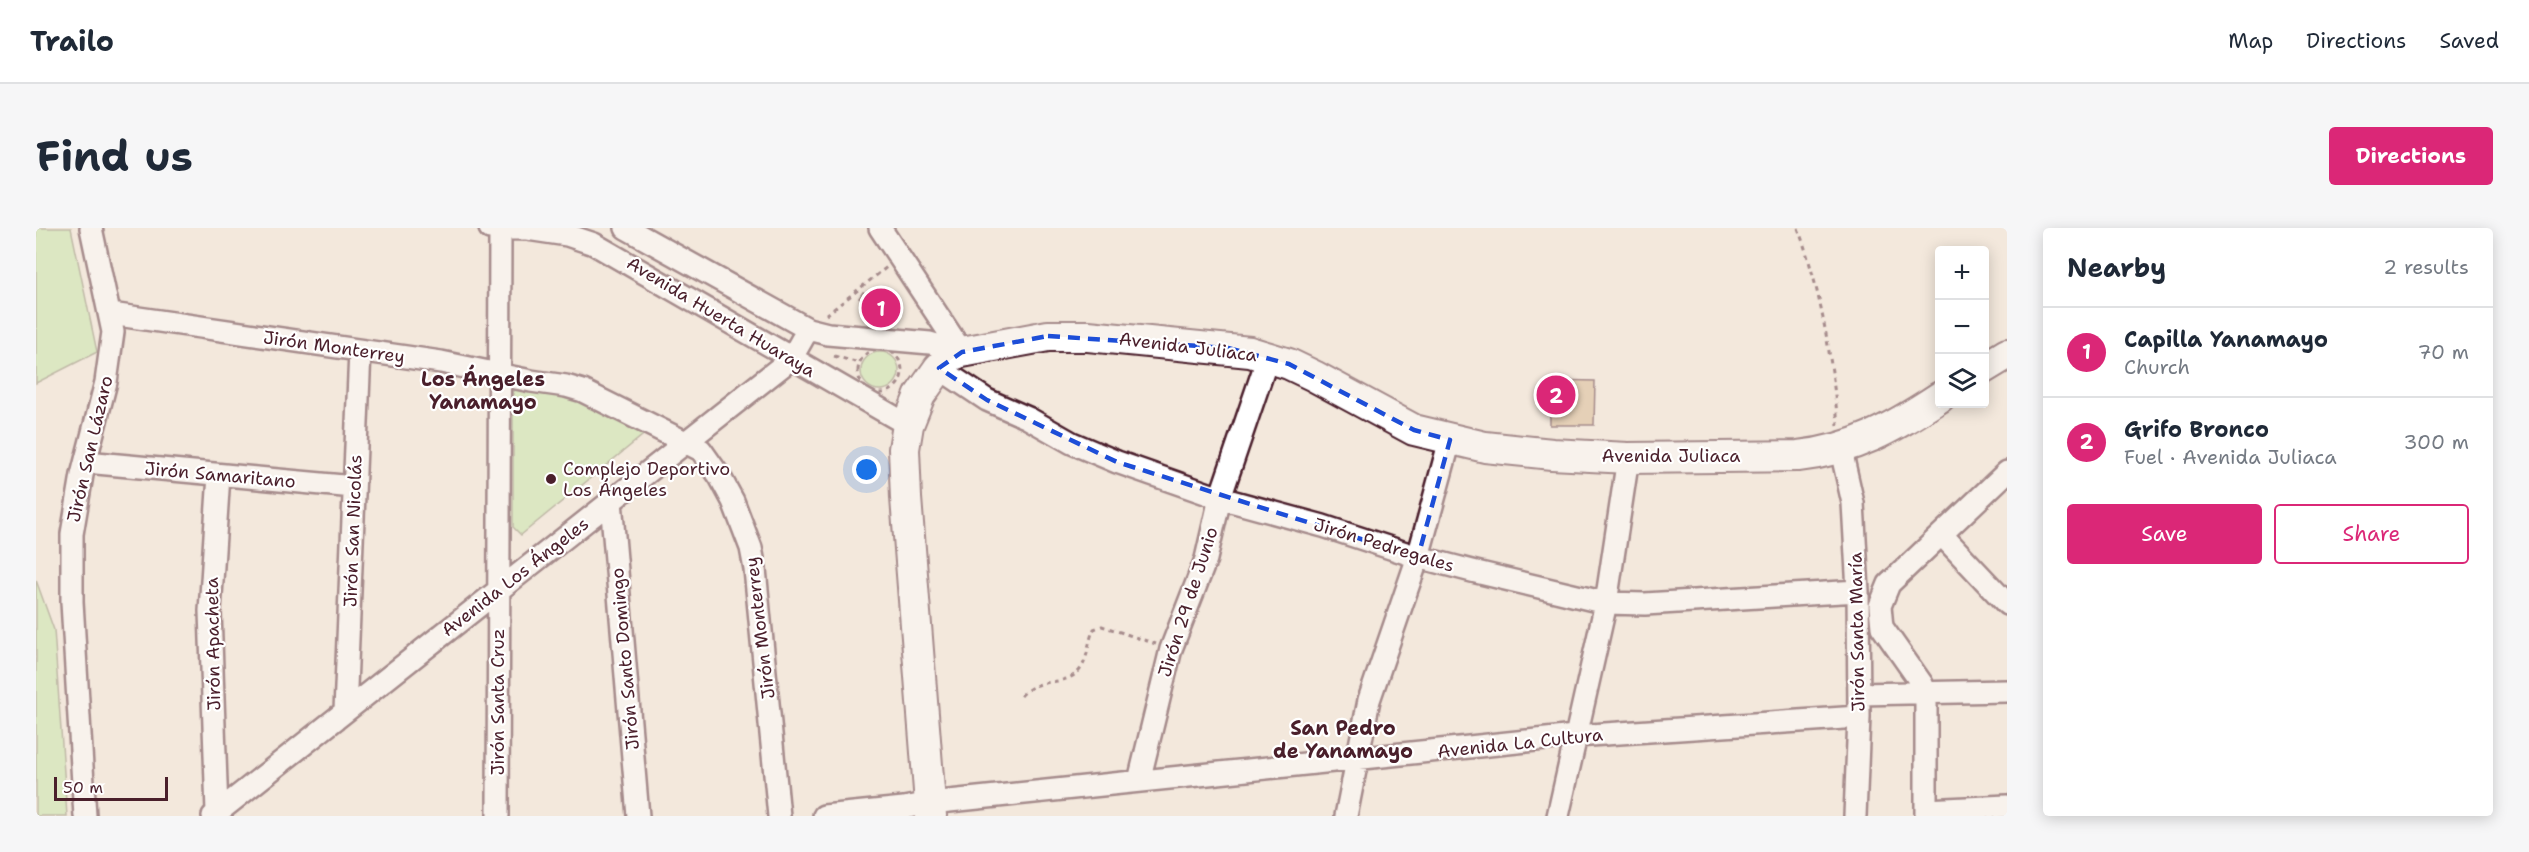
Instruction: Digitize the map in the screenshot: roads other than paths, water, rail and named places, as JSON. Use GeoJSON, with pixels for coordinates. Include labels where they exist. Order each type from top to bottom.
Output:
{"type":"FeatureCollection","features":[{"type":"Feature","properties":{"kind":"highway","name":"Avenida Juliaca"},"geometry":{"type":"LineString","coordinates":[[951,360],[1017,340],[1067,335],[1204,346],[1268,357],[1345,391],[1414,430],[1450,440],[1552,454],[1628,458],[1798,456],[1841,450],[1897,425],[1935,400]]}},
{"type":"Feature","properties":{"kind":"highway"},"geometry":{"type":"LineString","coordinates":[[1989,365],[2007,354]]}},
{"type":"Feature","properties":{"kind":"highway"},"geometry":{"type":"LineString","coordinates":[[917,811],[904,473],[908,425],[920,394],[951,360]]}},
{"type":"Feature","properties":{"kind":"street","name":"Jirón San Lázaro"},"geometry":{"type":"LineString","coordinates":[[85,816],[70,578],[72,534],[112,351],[113,332],[91,228]]}},
{"type":"Feature","properties":{"kind":"street","name":"Avenida Huerta Huaraya"},"geometry":{"type":"LineString","coordinates":[[497,228],[537,230],[594,243],[908,425]]}},
{"type":"Feature","properties":{"kind":"street","name":"Jirón Santa Cruz"},"geometry":{"type":"LineString","coordinates":[[497,228],[500,375],[498,816]]}},
{"type":"Feature","properties":{"kind":"street","name":"Avenida Huerta Huaraya"},"geometry":{"type":"LineString","coordinates":[[626,228],[808,329],[828,334],[930,343],[951,360]]}},
{"type":"Feature","properties":{"kind":"street"},"geometry":{"type":"LineString","coordinates":[[880,228],[900,257],[951,360]]}},
{"type":"Feature","properties":{"kind":"street","name":"Jirón Monterrey"},"geometry":{"type":"LineString","coordinates":[[111,314],[441,362],[566,386],[583,391],[701,450],[733,501],[751,548],[758,586],[779,816]]}},
{"type":"Feature","properties":{"kind":"street","name":"Avenida Los Ángeles"},"geometry":{"type":"LineString","coordinates":[[215,814],[791,359],[808,329]]}},
{"type":"Feature","properties":{"kind":"street","name":"Jirón San Nicolás"},"geometry":{"type":"LineString","coordinates":[[345,711],[360,351]]}},
{"type":"Feature","properties":{"kind":"street","name":"Jirón 29 de Junio"},"geometry":{"type":"LineString","coordinates":[[1139,781],[1171,649],[1206,559],[1220,498],[1268,357]]}},
{"type":"Feature","properties":{"kind":"street","name":"Jirón Pedregales"},"geometry":{"type":"LineString","coordinates":[[951,360],[977,394],[1028,418],[1072,443],[1117,462],[1220,498],[1323,526],[1418,557],[1606,603],[1645,604],[1858,591]]}},
{"type":"Feature","properties":{"kind":"street"},"geometry":{"type":"LineString","coordinates":[[1346,816],[1369,700],[1418,557],[1450,440]]}},
{"type":"Feature","properties":{"kind":"street","name":"Jirón Santa María"},"geometry":{"type":"LineString","coordinates":[[1841,450],[1853,503],[1858,591],[1860,717],[1855,816]]}},
{"type":"Feature","properties":{"kind":"street"},"geometry":{"type":"LineString","coordinates":[[1558,816],[1606,603],[1628,458]]}},
{"type":"Feature","properties":{"kind":"street","name":"Jirón Samaritano"},"geometry":{"type":"LineString","coordinates":[[86,462],[354,487]]}},
{"type":"Feature","properties":{"kind":"street"},"geometry":{"type":"LineString","coordinates":[[2007,472],[1889,584],[1880,606],[1882,627],[1926,693],[1926,813],[2007,806]]}},
{"type":"Feature","properties":{"kind":"street","name":"Jirón Apacheta"},"geometry":{"type":"LineString","coordinates":[[215,814],[210,611],[219,475]]}},
{"type":"Feature","properties":{"kind":"street","name":"Jirón Santo Domingo"},"geometry":{"type":"LineString","coordinates":[[611,501],[638,816]]}},
{"type":"Feature","properties":{"kind":"street"},"geometry":{"type":"LineString","coordinates":[[1942,535],[2007,604]]}},
{"type":"Feature","properties":{"kind":"street"},"geometry":{"type":"LineString","coordinates":[[1859,694],[2007,691]]}},
{"type":"Feature","properties":{"kind":"street","name":"Avenida La Cultura"},"geometry":{"type":"LineString","coordinates":[[824,816],[917,811],[1139,781],[1575,736],[1860,717]]}},
{"type":"Feature","properties":{"kind":"place","name":"Capilla Yanamayo"},"geometry":{"type":"Point","coordinates":[881,308]}},
{"type":"Feature","properties":{"kind":"place","name":"Grifo Bronco"},"geometry":{"type":"Point","coordinates":[1556,395]}},
{"type":"Feature","properties":{"kind":"place","name":"Complejo Deportivo Los Ángeles"},"geometry":{"type":"Point","coordinates":[551,479]}},
{"type":"Feature","properties":{"kind":"district","name":"Los Ángeles Yanamayo"},"geometry":{"type":"Point","coordinates":[483,390]}},
{"type":"Feature","properties":{"kind":"district","name":"San Pedro de Yanamayo"},"geometry":{"type":"Point","coordinates":[1343,740]}}]}
